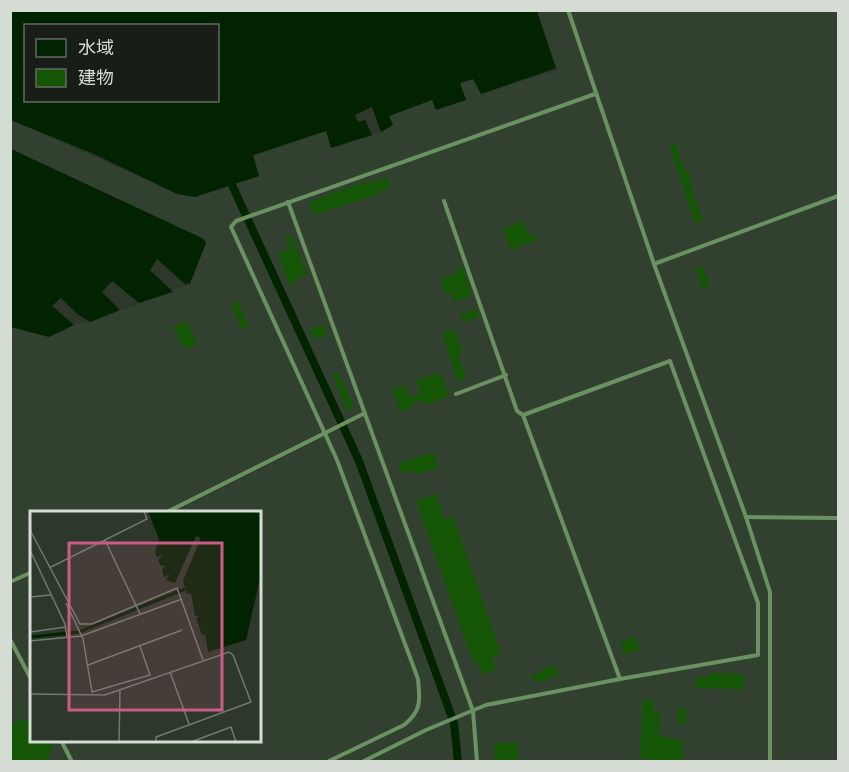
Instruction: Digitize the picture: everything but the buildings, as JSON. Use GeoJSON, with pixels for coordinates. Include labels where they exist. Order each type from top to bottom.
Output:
{"type":"FeatureCollection","features":[{"type":"Feature","properties":{"kind":"lane"},"geometry":{"type":"LineString","coordinates":[[568,10],[654,264],[746,517],[770,592],[770,762]]}},
{"type":"Feature","properties":{"kind":"lane"},"geometry":{"type":"LineString","coordinates":[[327,762],[413,718],[418,710],[420,697],[418,680],[337,460],[231,227],[236,221],[288,202],[595,94]]}},
{"type":"Feature","properties":{"kind":"lane"},"geometry":{"type":"LineString","coordinates":[[654,264],[838,196]]}},
{"type":"Feature","properties":{"kind":"lane"},"geometry":{"type":"LineString","coordinates":[[444,201],[517,411],[523,415],[620,679]]}},
{"type":"Feature","properties":{"kind":"lane"},"geometry":{"type":"LineString","coordinates":[[288,202],[362,414],[473,711],[477,762]]}},
{"type":"Feature","properties":{"kind":"lane"},"geometry":{"type":"LineString","coordinates":[[362,762],[486,705],[758,655],[758,603],[670,361],[523,415]]}},
{"type":"Feature","properties":{"kind":"lane"},"geometry":{"type":"LineString","coordinates":[[456,394],[506,375]]}},
{"type":"Feature","properties":{"kind":"lane"},"geometry":{"type":"LineString","coordinates":[[171,511],[362,414]]}},
{"type":"Feature","properties":{"kind":"lane"},"geometry":{"type":"LineString","coordinates":[[746,517],[838,518]]}},
{"type":"Feature","properties":{"kind":"lane"},"geometry":{"type":"LineString","coordinates":[[10,582],[30,573]]}},
{"type":"Feature","properties":{"kind":"lane"},"geometry":{"type":"LineString","coordinates":[[10,639],[30,677]]}},
{"type":"Feature","properties":{"kind":"lane"},"geometry":{"type":"LineString","coordinates":[[62,742],[72,762]]}},
{"type":"Feature","properties":{"kind":"shaded area"},"geometry":{"type":"Polygon","coordinates":[[[537,11],[838,11],[838,761],[11,761],[11,327],[49,337],[74,325],[90,322],[190,284],[204,239],[11,149],[11,120],[177,193],[195,197],[259,176],[253,156],[326,131],[332,148],[381,132],[392,125],[388,116],[433,100],[435,110],[466,100],[459,83],[473,78],[481,94],[557,70],[537,11]]]}},
{"type":"Feature","properties":{"kind":"water"},"geometry":{"type":"Polygon","coordinates":[[[11,10],[537,11],[556,68],[481,94],[473,79],[460,83],[466,100],[436,110],[432,100],[389,116],[393,125],[381,132],[372,107],[355,115],[358,122],[365,120],[372,135],[331,148],[326,131],[253,155],[259,176],[195,197],[177,194],[96,155],[11,120],[11,10]]]}},
{"type":"Feature","properties":{"kind":"water"},"geometry":{"type":"Polygon","coordinates":[[[11,149],[204,239],[206,243],[190,284],[186,285],[157,259],[150,270],[173,292],[139,303],[112,281],[102,292],[120,310],[90,322],[77,314],[61,298],[52,306],[74,325],[49,337],[11,327],[11,149]]]}},
{"type":"Feature","properties":{"kind":"waterway"},"geometry":{"type":"LineString","coordinates":[[232,185],[359,461],[454,723],[458,762]]}}]}
